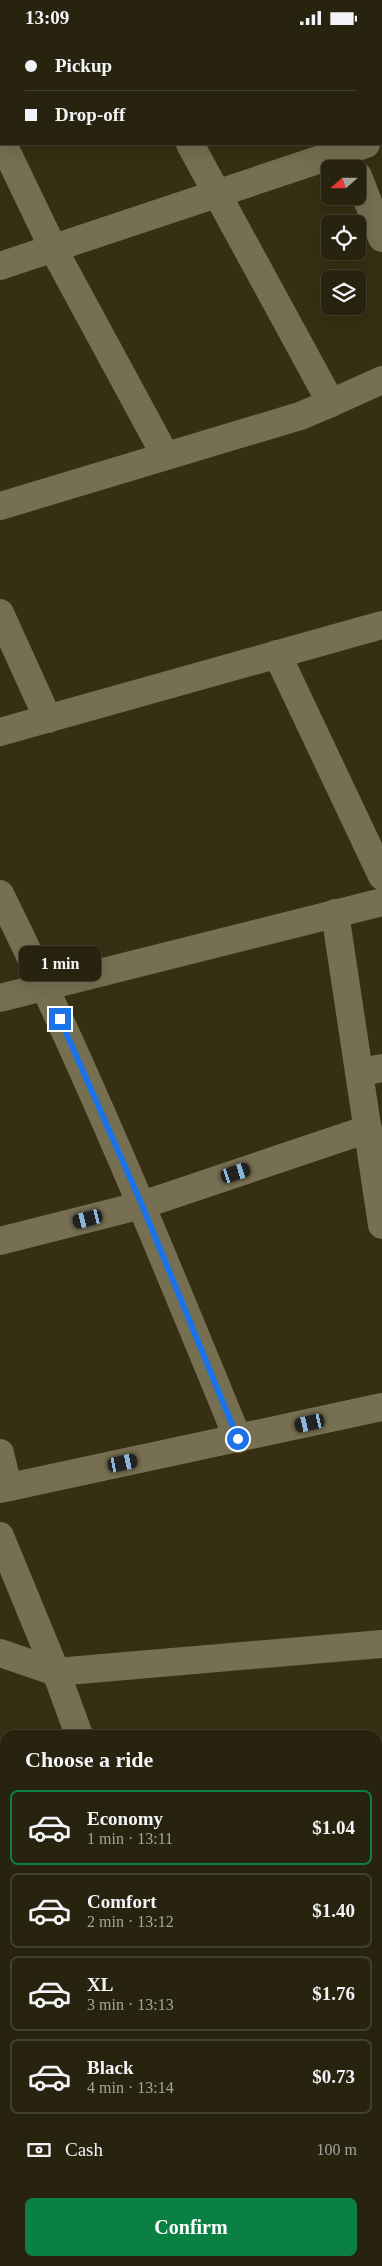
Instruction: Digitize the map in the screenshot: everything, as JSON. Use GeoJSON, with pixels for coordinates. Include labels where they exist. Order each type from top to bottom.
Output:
{"type":"FeatureCollection","features":[{"type":"Feature","properties":{"kind":"street"},"geometry":{"type":"LineString","coordinates":[[3,145],[54,248],[165,455]]}},
{"type":"Feature","properties":{"kind":"street"},"geometry":{"type":"LineString","coordinates":[[191,145],[331,403]]}},
{"type":"Feature","properties":{"kind":"street"},"geometry":{"type":"LineString","coordinates":[[0,266],[216,193],[353,151]]}},
{"type":"Feature","properties":{"kind":"street"},"geometry":{"type":"LineString","coordinates":[[366,197],[382,238]]}},
{"type":"Feature","properties":{"kind":"street"},"geometry":{"type":"LineString","coordinates":[[0,506],[300,416],[382,380]]}},
{"type":"Feature","properties":{"kind":"street"},"geometry":{"type":"LineString","coordinates":[[0,613],[48,719]]}},
{"type":"Feature","properties":{"kind":"street"},"geometry":{"type":"LineString","coordinates":[[0,732],[382,625]]}},
{"type":"Feature","properties":{"kind":"street"},"geometry":{"type":"LineString","coordinates":[[277,654],[382,876]]}},
{"type":"Feature","properties":{"kind":"street"},"geometry":{"type":"LineString","coordinates":[[0,894],[45,985],[142,1205],[238,1439]]}},
{"type":"Feature","properties":{"kind":"street"},"geometry":{"type":"LineString","coordinates":[[0,998],[45,985],[382,902]]}},
{"type":"Feature","properties":{"kind":"street"},"geometry":{"type":"LineString","coordinates":[[335,913],[371,1070],[368,1129],[382,1225]]}},
{"type":"Feature","properties":{"kind":"street"},"geometry":{"type":"LineString","coordinates":[[0,1241],[142,1205],[368,1129]]}},
{"type":"Feature","properties":{"kind":"street"},"geometry":{"type":"LineString","coordinates":[[0,1453],[4,1488],[382,1407]]}},
{"type":"Feature","properties":{"kind":"street"},"geometry":{"type":"LineString","coordinates":[[0,1536],[56,1672],[77,1730]]}},
{"type":"Feature","properties":{"kind":"street"},"geometry":{"type":"LineString","coordinates":[[0,1653],[56,1672],[382,1644]]}},
{"type":"Feature","properties":{"kind":"route"},"geometry":{"type":"LineString","coordinates":[[60,1019],[142,1205],[238,1439]]}}]}
